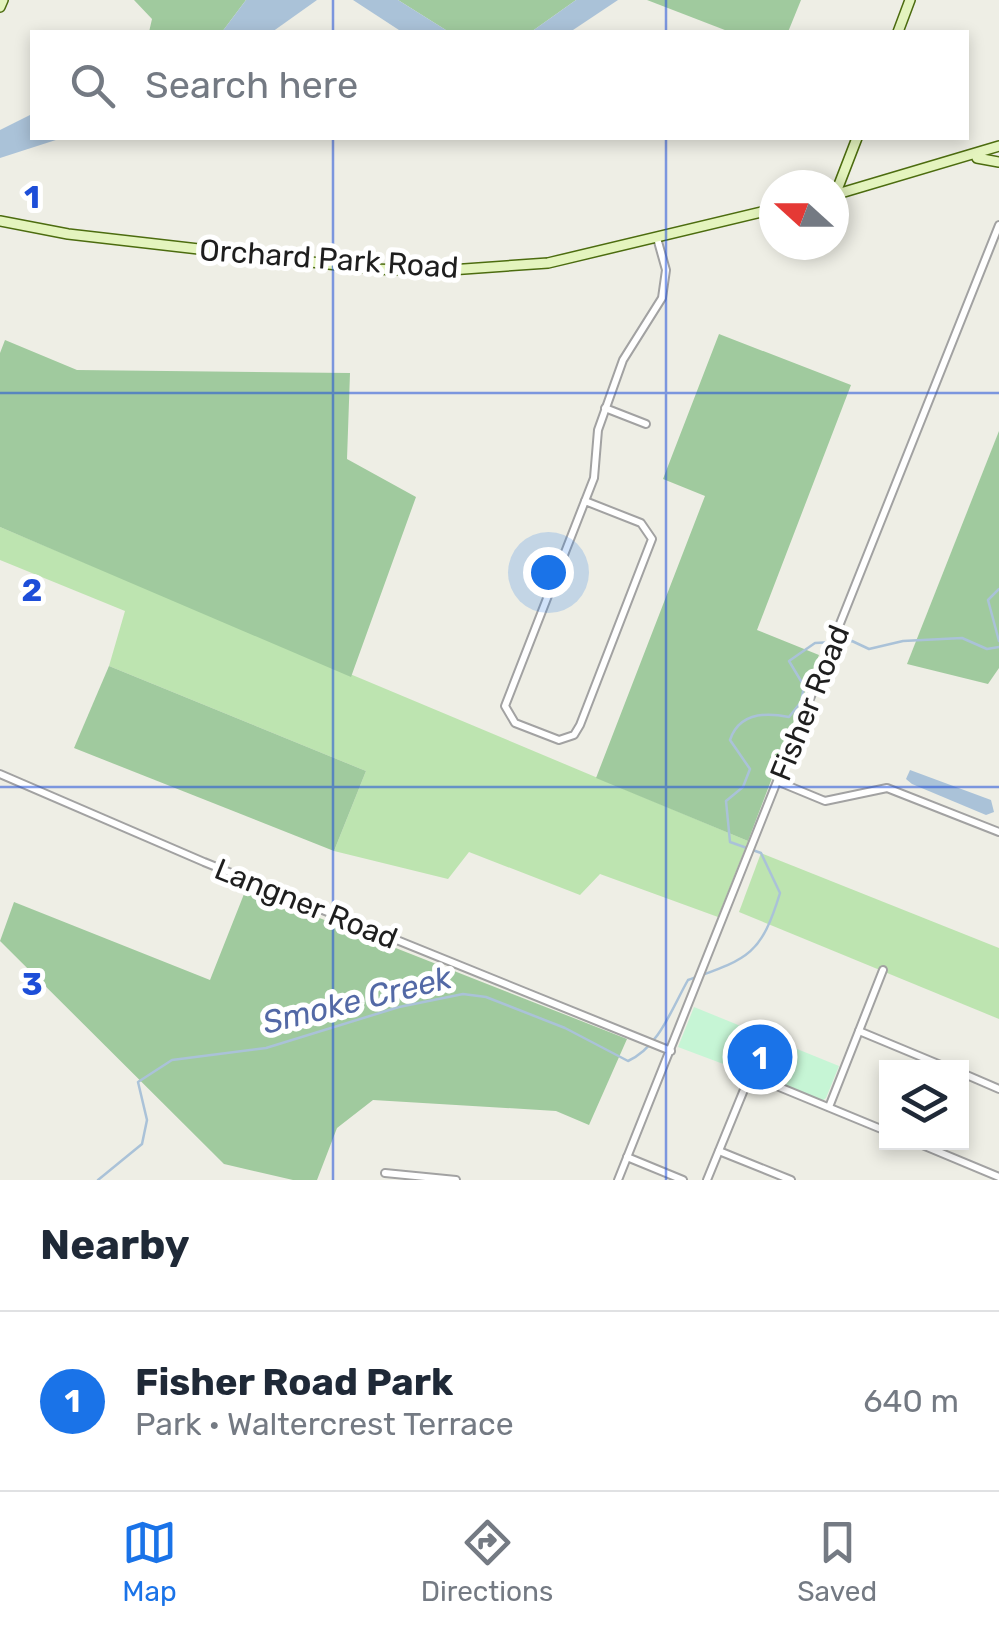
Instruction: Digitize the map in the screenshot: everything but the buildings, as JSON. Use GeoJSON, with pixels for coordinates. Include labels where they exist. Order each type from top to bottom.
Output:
{"type":"FeatureCollection","features":[{"type":"Feature","properties":{"kind":"main road"},"geometry":{"type":"LineString","coordinates":[[0,7],[3,0]]}},
{"type":"Feature","properties":{"kind":"main road"},"geometry":{"type":"LineString","coordinates":[[899,30],[910,0]]}},
{"type":"Feature","properties":{"kind":"main road"},"geometry":{"type":"LineString","coordinates":[[844,170],[856,140]]}},
{"type":"Feature","properties":{"kind":"main road"},"geometry":{"type":"LineString","coordinates":[[849,191],[999,147],[999,161],[970,158]]}},
{"type":"Feature","properties":{"kind":"main road","name":"Orchard Park Road"},"geometry":{"type":"LineString","coordinates":[[0,222],[76,235],[415,271],[531,266],[759,212]]}},
{"type":"Feature","properties":{"kind":"street","name":"Fisher Road"},"geometry":{"type":"LineString","coordinates":[[618,1180],[999,225]]}},
{"type":"Feature","properties":{"kind":"street"},"geometry":{"type":"LineString","coordinates":[[585,501],[646,526],[651,544],[580,726],[574,735],[559,740],[515,723],[505,706],[585,501],[605,408],[628,348],[662,298],[666,270],[657,238]]}},
{"type":"Feature","properties":{"kind":"street"},"geometry":{"type":"LineString","coordinates":[[605,408],[646,424]]}},
{"type":"Feature","properties":{"kind":"street","name":"Langner Road"},"geometry":{"type":"LineString","coordinates":[[0,774],[670,1051]]}},
{"type":"Feature","properties":{"kind":"street"},"geometry":{"type":"LineString","coordinates":[[779,782],[825,801],[887,788],[999,832]]}},
{"type":"Feature","properties":{"kind":"street"},"geometry":{"type":"LineString","coordinates":[[829,1107],[883,970]]}},
{"type":"Feature","properties":{"kind":"street"},"geometry":{"type":"LineString","coordinates":[[859,1031],[929,1060]]}},
{"type":"Feature","properties":{"kind":"street"},"geometry":{"type":"LineString","coordinates":[[707,1180],[750,1075],[879,1128]]}},
{"type":"Feature","properties":{"kind":"street"},"geometry":{"type":"LineString","coordinates":[[969,1076],[999,1088]]}},
{"type":"Feature","properties":{"kind":"street"},"geometry":{"type":"LineString","coordinates":[[719,1150],[791,1180]]}},
{"type":"Feature","properties":{"kind":"street"},"geometry":{"type":"LineString","coordinates":[[934,1150],[999,1177]]}},
{"type":"Feature","properties":{"kind":"street"},"geometry":{"type":"LineString","coordinates":[[627,1157],[683,1180]]}},
{"type":"Feature","properties":{"kind":"street"},"geometry":{"type":"LineString","coordinates":[[385,1173],[456,1180]]}},
{"type":"Feature","properties":{"kind":"green space"},"geometry":{"type":"Polygon","coordinates":[[[134,0],[246,0],[224,30],[149,30],[152,19],[134,0]]]}},
{"type":"Feature","properties":{"kind":"green space"},"geometry":{"type":"Polygon","coordinates":[[[398,0],[576,0],[534,30],[446,30],[398,0]]]}},
{"type":"Feature","properties":{"kind":"green space"},"geometry":{"type":"Polygon","coordinates":[[[647,0],[801,0],[789,30],[725,30],[647,0]]]}},
{"type":"Feature","properties":{"kind":"green space"},"geometry":{"type":"Polygon","coordinates":[[[719,334],[851,385],[757,630],[819,655],[748,841],[596,778],[705,496],[663,479],[719,334]]]}},
{"type":"Feature","properties":{"kind":"green space"},"geometry":{"type":"Polygon","coordinates":[[[5,340],[77,370],[350,373],[347,459],[416,497],[351,677],[0,527],[0,353],[5,340]]]}},
{"type":"Feature","properties":{"kind":"green space"},"geometry":{"type":"Polygon","coordinates":[[[999,431],[999,668],[988,684],[907,664],[999,431]]]}},
{"type":"Feature","properties":{"kind":"green space"},"geometry":{"type":"Polygon","coordinates":[[[0,527],[748,841],[718,917],[600,874],[580,895],[469,852],[448,879],[334,851],[366,771],[109,666],[125,611],[0,560],[0,527]]]}},
{"type":"Feature","properties":{"kind":"green space"},"geometry":{"type":"Polygon","coordinates":[[[109,666],[366,771],[334,851],[74,748],[109,666]]]}},
{"type":"Feature","properties":{"kind":"green space"},"geometry":{"type":"Polygon","coordinates":[[[761,853],[999,948],[999,1019],[739,912],[761,853]]]}},
{"type":"Feature","properties":{"kind":"green space"},"geometry":{"type":"Polygon","coordinates":[[[246,889],[627,1039],[589,1125],[556,1111],[373,1100],[337,1128],[317,1180],[293,1180],[224,1164],[0,941],[14,902],[210,980],[246,889]]]}},
{"type":"Feature","properties":{"kind":"green space"},"geometry":{"type":"Polygon","coordinates":[[[694,1007],[839,1066],[826,1098],[822,1101],[678,1047],[694,1007]]]}},
{"type":"Feature","properties":{"kind":"water"},"geometry":{"type":"Polygon","coordinates":[[[246,0],[317,0],[275,30],[224,30],[246,0]]]}},
{"type":"Feature","properties":{"kind":"water"},"geometry":{"type":"Polygon","coordinates":[[[353,0],[398,0],[446,30],[399,30],[353,0]]]}},
{"type":"Feature","properties":{"kind":"water"},"geometry":{"type":"Polygon","coordinates":[[[576,0],[618,0],[573,30],[534,30],[576,0]]]}},
{"type":"Feature","properties":{"kind":"water"},"geometry":{"type":"Polygon","coordinates":[[[30,115],[30,140],[56,140],[0,158],[0,130],[30,115]]]}},
{"type":"Feature","properties":{"kind":"water"},"geometry":{"type":"Polygon","coordinates":[[[910,770],[991,800],[994,812],[986,815],[912,784],[906,779],[910,770]]]}},
{"type":"Feature","properties":{"kind":"waterway"},"geometry":{"type":"LineString","coordinates":[[999,589],[988,600],[999,641]]}},
{"type":"Feature","properties":{"kind":"waterway","name":"Smoke Creek"},"geometry":{"type":"LineString","coordinates":[[98,1180],[142,1144],[147,1120],[138,1082],[172,1060],[266,1048],[399,1007],[463,994],[486,997],[565,1028],[628,1061],[639,1055],[664,1026],[688,980],[749,952],[773,914],[780,893],[761,853],[730,842],[726,801],[743,787],[750,769],[730,740],[734,731],[754,716],[789,717],[801,702],[804,686],[789,661],[815,643],[852,641],[869,649],[903,641],[962,638],[987,649],[999,647]]}},
{"type":"Feature","properties":{"kind":"place","name":"Fisher Road Park"},"geometry":{"type":"Point","coordinates":[760,1057]}}]}
